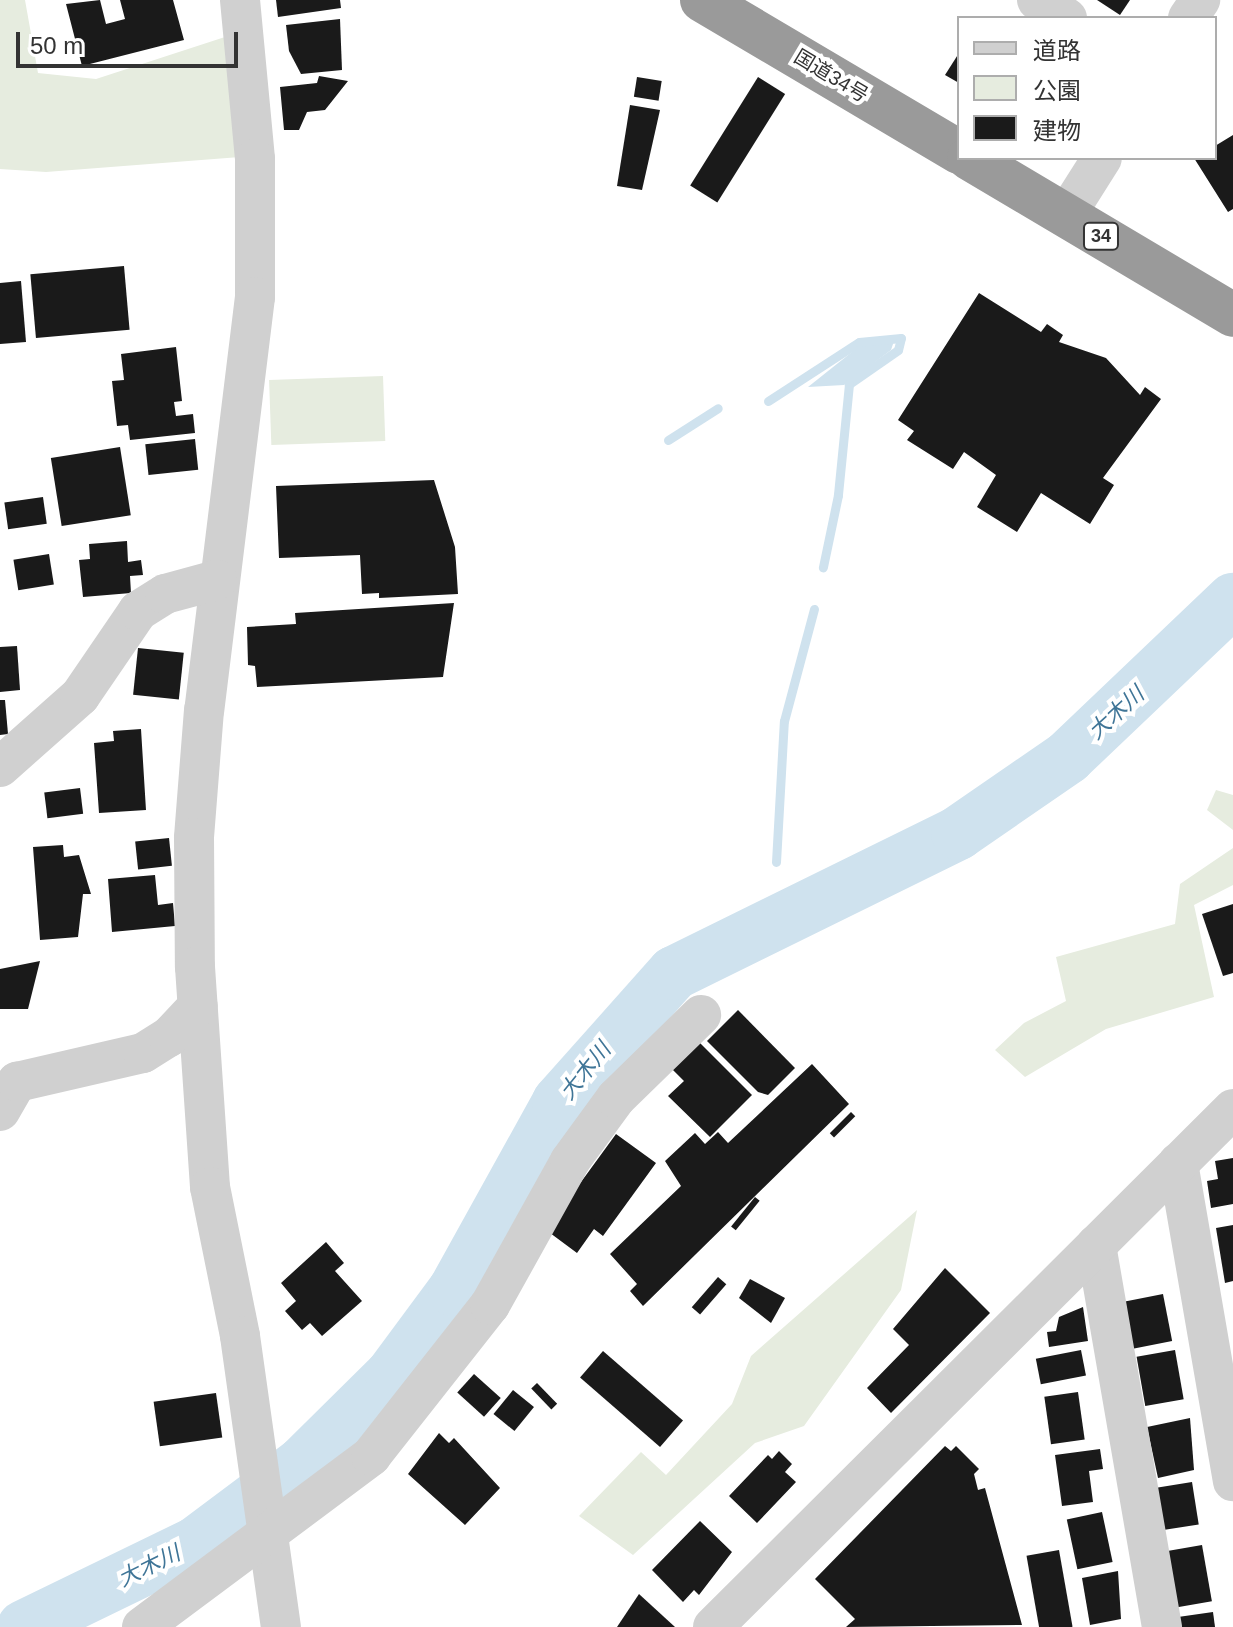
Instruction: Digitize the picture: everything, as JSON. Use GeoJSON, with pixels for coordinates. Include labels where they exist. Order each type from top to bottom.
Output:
{"type":"FeatureCollection","features":[{"type":"Feature","properties":{"kind":"highway","name":"国道34号"},"geometry":{"type":"LineString","coordinates":[[702,0],[957,151]]}},
{"type":"Feature","properties":{"kind":"highway","name":"34"},"geometry":{"type":"LineString","coordinates":[[972,160],[1233,315]]}},
{"type":"Feature","properties":{"kind":"street"},"geometry":{"type":"LineString","coordinates":[[240,0],[256,172],[255,297],[217,580],[194,838],[198,1006],[210,1187],[281,1627]]}},
{"type":"Feature","properties":{"kind":"street"},"geometry":{"type":"LineString","coordinates":[[1037,0],[1064,16]]}},
{"type":"Feature","properties":{"kind":"street"},"geometry":{"type":"LineString","coordinates":[[1066,215],[1101,160]]}},
{"type":"Feature","properties":{"kind":"street"},"geometry":{"type":"LineString","coordinates":[[0,767],[80,696],[138,611],[165,594],[217,580]]}},
{"type":"Feature","properties":{"kind":"street"},"geometry":{"type":"LineString","coordinates":[[1,1105],[17,1082],[31,1075],[143,1053],[169,1037],[198,1006]]}},
{"type":"Feature","properties":{"kind":"street"},"geometry":{"type":"LineString","coordinates":[[142,1627],[267,1529],[371,1456],[407,1415],[510,1275],[570,1161],[616,1098],[701,1015]]}},
{"type":"Feature","properties":{"kind":"street"},"geometry":{"type":"LineString","coordinates":[[713,1627],[1233,1109]]}},
{"type":"Feature","properties":{"kind":"street"},"geometry":{"type":"LineString","coordinates":[[1178,1163],[1233,1481]]}},
{"type":"Feature","properties":{"kind":"street"},"geometry":{"type":"LineString","coordinates":[[1096,1245],[1162,1627]]}},
{"type":"Feature","properties":{"kind":"green space"},"geometry":{"type":"Polygon","coordinates":[[[0,0],[25,0],[38,73],[96,79],[228,36],[240,157],[46,172],[0,169],[0,0]]]}},
{"type":"Feature","properties":{"kind":"green space"},"geometry":{"type":"Polygon","coordinates":[[[383,376],[385,441],[271,445],[269,380],[383,376]]]}},
{"type":"Feature","properties":{"kind":"green space"},"geometry":{"type":"Polygon","coordinates":[[[1216,790],[1233,795],[1233,830],[1207,810],[1216,790]]]}},
{"type":"Feature","properties":{"kind":"green space"},"geometry":{"type":"Polygon","coordinates":[[[1233,848],[1233,885],[1194,905],[1214,997],[1106,1029],[1025,1077],[995,1050],[1024,1023],[1066,1001],[1056,957],[1175,924],[1180,884],[1233,848]]]}},
{"type":"Feature","properties":{"kind":"green space"},"geometry":{"type":"Polygon","coordinates":[[[917,1210],[901,1290],[804,1426],[755,1443],[633,1555],[579,1516],[641,1452],[666,1475],[732,1404],[751,1356],[917,1210]]]}},
{"type":"Feature","properties":{"kind":"water"},"geometry":{"type":"Polygon","coordinates":[[[895,338],[891,350],[844,385],[808,387],[862,344],[895,338]]]}},
{"type":"Feature","properties":{"kind":"building"},"geometry":{"type":"Polygon","coordinates":[[[100,0],[106,24],[125,19],[120,0],[173,0],[184,40],[82,66],[66,4],[100,0]]]}},
{"type":"Feature","properties":{"kind":"building"},"geometry":{"type":"Polygon","coordinates":[[[276,0],[340,0],[341,8],[278,17],[276,0]]]}},
{"type":"Feature","properties":{"kind":"building"},"geometry":{"type":"Polygon","coordinates":[[[1097,0],[1130,0],[1120,15],[1097,0]]]}},
{"type":"Feature","properties":{"kind":"building"},"geometry":{"type":"Polygon","coordinates":[[[340,19],[342,70],[301,74],[289,51],[286,25],[340,19]]]}},
{"type":"Feature","properties":{"kind":"building"},"geometry":{"type":"Polygon","coordinates":[[[957,56],[957,82],[945,75],[957,56]]]}},
{"type":"Feature","properties":{"kind":"building"},"geometry":{"type":"Polygon","coordinates":[[[319,76],[348,81],[325,110],[307,112],[299,130],[284,130],[280,87],[317,83],[319,76]]]}},
{"type":"Feature","properties":{"kind":"building"},"geometry":{"type":"Polygon","coordinates":[[[637,77],[662,81],[659,101],[634,97],[637,77]]]}},
{"type":"Feature","properties":{"kind":"building"},"geometry":{"type":"Polygon","coordinates":[[[758,77],[785,94],[717,203],[690,186],[758,77]]]}},
{"type":"Feature","properties":{"kind":"building"},"geometry":{"type":"Polygon","coordinates":[[[630,105],[660,110],[642,190],[617,186],[630,105]]]}},
{"type":"Feature","properties":{"kind":"building"},"geometry":{"type":"Polygon","coordinates":[[[1233,135],[1233,209],[1228,212],[1195,160],[1217,160],[1217,145],[1233,135]]]}},
{"type":"Feature","properties":{"kind":"building"},"geometry":{"type":"Polygon","coordinates":[[[124,266],[130,330],[36,338],[30,274],[124,266]]]}},
{"type":"Feature","properties":{"kind":"building"},"geometry":{"type":"Polygon","coordinates":[[[21,281],[26,342],[0,344],[0,283],[21,281]]]}},
{"type":"Feature","properties":{"kind":"building"},"geometry":{"type":"Polygon","coordinates":[[[979,293],[1041,332],[1047,324],[1063,335],[1059,342],[1106,358],[1140,395],[1145,387],[1161,399],[1103,478],[1114,485],[1090,524],[1041,493],[1017,532],[977,507],[996,475],[964,452],[953,469],[907,440],[914,431],[898,420],[979,293]]]}},
{"type":"Feature","properties":{"kind":"building"},"geometry":{"type":"Polygon","coordinates":[[[176,347],[182,401],[174,402],[176,416],[193,414],[195,433],[130,440],[128,425],[117,426],[112,381],[124,380],[121,354],[176,347]]]}},
{"type":"Feature","properties":{"kind":"building"},"geometry":{"type":"Polygon","coordinates":[[[195,439],[198,470],[149,475],[145,444],[195,439]]]}},
{"type":"Feature","properties":{"kind":"building"},"geometry":{"type":"Polygon","coordinates":[[[120,447],[131,515],[62,526],[51,458],[120,447]]]}},
{"type":"Feature","properties":{"kind":"building"},"geometry":{"type":"Polygon","coordinates":[[[434,480],[455,547],[458,594],[379,598],[379,593],[362,594],[360,555],[279,558],[276,486],[434,480]]]}},
{"type":"Feature","properties":{"kind":"building"},"geometry":{"type":"Polygon","coordinates":[[[43,497],[47,524],[8,529],[4,502],[43,497]]]}},
{"type":"Feature","properties":{"kind":"building"},"geometry":{"type":"Polygon","coordinates":[[[127,541],[128,562],[141,560],[143,575],[130,576],[131,593],[83,597],[79,560],[90,559],[89,544],[127,541]]]}},
{"type":"Feature","properties":{"kind":"building"},"geometry":{"type":"Polygon","coordinates":[[[49,554],[54,585],[18,590],[13,560],[49,554]]]}},
{"type":"Feature","properties":{"kind":"building"},"geometry":{"type":"Polygon","coordinates":[[[454,603],[443,677],[257,687],[255,666],[248,665],[247,627],[296,624],[295,613],[454,603]]]}},
{"type":"Feature","properties":{"kind":"building"},"geometry":{"type":"Polygon","coordinates":[[[17,646],[20,690],[0,692],[0,647],[17,646]]]}},
{"type":"Feature","properties":{"kind":"building"},"geometry":{"type":"Polygon","coordinates":[[[138,648],[184,653],[179,700],[133,695],[138,648]]]}},
{"type":"Feature","properties":{"kind":"building"},"geometry":{"type":"Polygon","coordinates":[[[0,700],[5,700],[8,734],[0,735],[0,700]]]}},
{"type":"Feature","properties":{"kind":"building"},"geometry":{"type":"Polygon","coordinates":[[[141,729],[146,810],[99,813],[94,743],[114,741],[113,731],[141,729]]]}},
{"type":"Feature","properties":{"kind":"building"},"geometry":{"type":"Polygon","coordinates":[[[80,788],[83,814],[47,818],[44,792],[80,788]]]}},
{"type":"Feature","properties":{"kind":"building"},"geometry":{"type":"Polygon","coordinates":[[[169,838],[172,866],[138,869],[135,842],[169,838]]]}},
{"type":"Feature","properties":{"kind":"building"},"geometry":{"type":"Polygon","coordinates":[[[63,845],[64,857],[79,855],[91,894],[83,894],[78,937],[40,940],[33,847],[63,845]]]}},
{"type":"Feature","properties":{"kind":"building"},"geometry":{"type":"Polygon","coordinates":[[[155,875],[158,905],[173,903],[175,926],[112,932],[108,879],[155,875]]]}},
{"type":"Feature","properties":{"kind":"building"},"geometry":{"type":"Polygon","coordinates":[[[1233,904],[1233,973],[1223,976],[1202,914],[1233,904]]]}},
{"type":"Feature","properties":{"kind":"building"},"geometry":{"type":"Polygon","coordinates":[[[40,961],[28,1009],[0,1009],[0,969],[40,961]]]}},
{"type":"Feature","properties":{"kind":"building"},"geometry":{"type":"Polygon","coordinates":[[[738,1010],[795,1068],[768,1095],[758,1092],[707,1041],[738,1010]]]}},
{"type":"Feature","properties":{"kind":"building"},"geometry":{"type":"Polygon","coordinates":[[[698,1041],[752,1095],[710,1137],[668,1096],[684,1081],[671,1068],[698,1041]]]}},
{"type":"Feature","properties":{"kind":"building"},"geometry":{"type":"Polygon","coordinates":[[[812,1064],[849,1104],[643,1306],[630,1291],[637,1284],[610,1254],[681,1186],[665,1161],[695,1133],[705,1144],[718,1132],[728,1143],[812,1064]]]}},
{"type":"Feature","properties":{"kind":"building"},"geometry":{"type":"Polygon","coordinates":[[[851,1112],[855,1116],[834,1137],[830,1133],[851,1112]]]}},
{"type":"Feature","properties":{"kind":"building"},"geometry":{"type":"Polygon","coordinates":[[[616,1134],[656,1163],[603,1236],[594,1229],[577,1253],[546,1230],[616,1134]]]}},
{"type":"Feature","properties":{"kind":"building"},"geometry":{"type":"Polygon","coordinates":[[[1233,1158],[1233,1204],[1211,1208],[1207,1181],[1218,1179],[1215,1161],[1233,1158]]]}},
{"type":"Feature","properties":{"kind":"building"},"geometry":{"type":"Polygon","coordinates":[[[755,1197],[760,1201],[736,1230],[731,1227],[755,1197]]]}},
{"type":"Feature","properties":{"kind":"building"},"geometry":{"type":"Polygon","coordinates":[[[1233,1225],[1233,1281],[1225,1283],[1216,1228],[1233,1225]]]}},
{"type":"Feature","properties":{"kind":"building"},"geometry":{"type":"Polygon","coordinates":[[[326,1242],[344,1263],[335,1271],[362,1301],[322,1336],[310,1323],[302,1330],[285,1311],[296,1301],[281,1283],[326,1242]]]}},
{"type":"Feature","properties":{"kind":"building"},"geometry":{"type":"Polygon","coordinates":[[[945,1268],[990,1313],[891,1413],[867,1388],[909,1345],[893,1329],[945,1268]]]}},
{"type":"Feature","properties":{"kind":"building"},"geometry":{"type":"Polygon","coordinates":[[[718,1277],[726,1284],[700,1314],[692,1307],[718,1277]]]}},
{"type":"Feature","properties":{"kind":"building"},"geometry":{"type":"Polygon","coordinates":[[[750,1279],[785,1298],[771,1323],[739,1298],[750,1279]]]}},
{"type":"Feature","properties":{"kind":"building"},"geometry":{"type":"Polygon","coordinates":[[[1163,1294],[1172,1341],[1133,1349],[1124,1302],[1163,1294]]]}},
{"type":"Feature","properties":{"kind":"building"},"geometry":{"type":"Polygon","coordinates":[[[1083,1307],[1088,1341],[1049,1347],[1047,1332],[1056,1331],[1059,1317],[1083,1307]]]}},
{"type":"Feature","properties":{"kind":"building"},"geometry":{"type":"Polygon","coordinates":[[[1081,1350],[1086,1376],[1041,1384],[1036,1359],[1081,1350]]]}},
{"type":"Feature","properties":{"kind":"building"},"geometry":{"type":"Polygon","coordinates":[[[1175,1350],[1184,1399],[1145,1406],[1137,1357],[1175,1350]]]}},
{"type":"Feature","properties":{"kind":"building"},"geometry":{"type":"Polygon","coordinates":[[[603,1351],[683,1421],[660,1447],[580,1377],[603,1351]]]}},
{"type":"Feature","properties":{"kind":"building"},"geometry":{"type":"Polygon","coordinates":[[[474,1374],[501,1398],[484,1417],[457,1393],[474,1374]]]}},
{"type":"Feature","properties":{"kind":"building"},"geometry":{"type":"Polygon","coordinates":[[[537,1383],[557,1404],[551,1409],[531,1389],[537,1383]]]}},
{"type":"Feature","properties":{"kind":"building"},"geometry":{"type":"Polygon","coordinates":[[[513,1390],[534,1407],[514,1431],[493,1414],[513,1390]]]}},
{"type":"Feature","properties":{"kind":"building"},"geometry":{"type":"Polygon","coordinates":[[[1078,1392],[1085,1440],[1051,1444],[1044,1397],[1078,1392]]]}},
{"type":"Feature","properties":{"kind":"building"},"geometry":{"type":"Polygon","coordinates":[[[216,1393],[222,1438],[160,1446],[154,1402],[216,1393]]]}},
{"type":"Feature","properties":{"kind":"building"},"geometry":{"type":"Polygon","coordinates":[[[1190,1418],[1194,1470],[1158,1478],[1147,1427],[1190,1418]]]}},
{"type":"Feature","properties":{"kind":"building"},"geometry":{"type":"Polygon","coordinates":[[[439,1433],[449,1443],[454,1438],[500,1488],[465,1525],[408,1474],[439,1433]]]}},
{"type":"Feature","properties":{"kind":"building"},"geometry":{"type":"Polygon","coordinates":[[[945,1446],[951,1451],[956,1446],[979,1469],[974,1474],[978,1490],[985,1488],[1022,1625],[846,1627],[855,1619],[815,1579],[945,1446]]]}},
{"type":"Feature","properties":{"kind":"building"},"geometry":{"type":"Polygon","coordinates":[[[1100,1449],[1103,1469],[1089,1471],[1093,1502],[1062,1506],[1055,1455],[1100,1449]]]}},
{"type":"Feature","properties":{"kind":"building"},"geometry":{"type":"Polygon","coordinates":[[[779,1451],[792,1464],[785,1472],[796,1482],[757,1523],[729,1496],[768,1455],[772,1459],[779,1451]]]}},
{"type":"Feature","properties":{"kind":"building"},"geometry":{"type":"Polygon","coordinates":[[[1192,1482],[1199,1524],[1163,1530],[1156,1488],[1192,1482]]]}},
{"type":"Feature","properties":{"kind":"building"},"geometry":{"type":"Polygon","coordinates":[[[1102,1512],[1113,1562],[1077,1569],[1067,1519],[1102,1512]]]}},
{"type":"Feature","properties":{"kind":"building"},"geometry":{"type":"Polygon","coordinates":[[[700,1521],[732,1552],[699,1595],[694,1590],[683,1602],[652,1570],[700,1521]]]}},
{"type":"Feature","properties":{"kind":"building"},"geometry":{"type":"Polygon","coordinates":[[[1202,1545],[1212,1601],[1174,1608],[1165,1552],[1202,1545]]]}},
{"type":"Feature","properties":{"kind":"building"},"geometry":{"type":"Polygon","coordinates":[[[1059,1550],[1073,1627],[1039,1627],[1027,1556],[1059,1550]]]}},
{"type":"Feature","properties":{"kind":"building"},"geometry":{"type":"Polygon","coordinates":[[[1118,1571],[1121,1619],[1090,1625],[1082,1578],[1118,1571]]]}},
{"type":"Feature","properties":{"kind":"building"},"geometry":{"type":"Polygon","coordinates":[[[639,1594],[675,1627],[617,1627],[639,1594]]]}},
{"type":"Feature","properties":{"kind":"building"},"geometry":{"type":"Polygon","coordinates":[[[1213,1612],[1215,1627],[1180,1627],[1178,1617],[1213,1612]]]}},
{"type":"Feature","properties":{"kind":"waterway"},"geometry":{"type":"LineString","coordinates":[[768,401],[859,342],[901,338],[898,350],[849,384],[838,495],[823,567]]}},
{"type":"Feature","properties":{"kind":"waterway"},"geometry":{"type":"LineString","coordinates":[[668,440],[718,408]]}},
{"type":"Feature","properties":{"kind":"waterway","name":"大木川"},"geometry":{"type":"LineString","coordinates":[[24,1627],[195,1544],[302,1464],[392,1375],[455,1290],[559,1102],[674,973],[958,833],[1068,757],[1233,600]]}},
{"type":"Feature","properties":{"kind":"waterway"},"geometry":{"type":"LineString","coordinates":[[776,862],[784,721],[814,609]]}}]}
